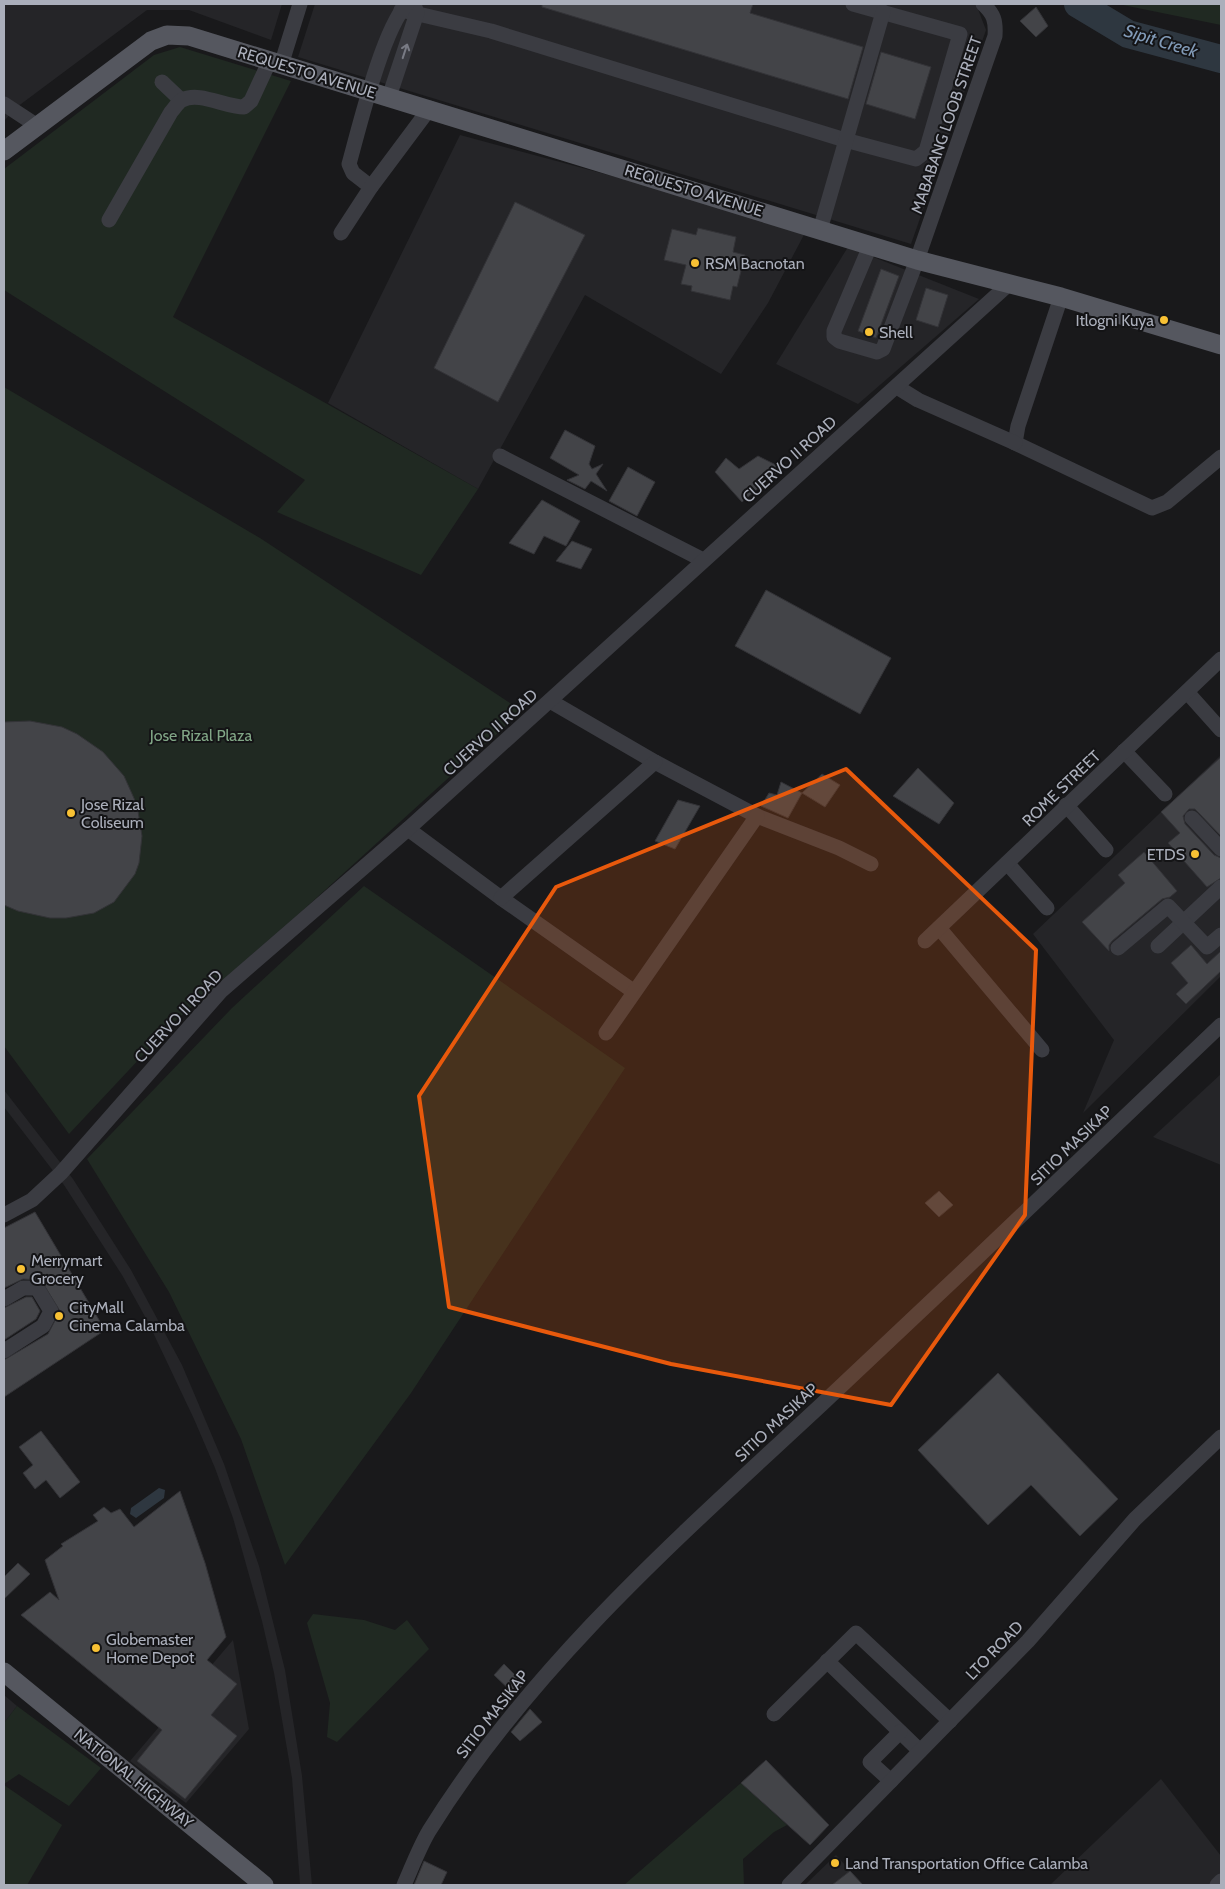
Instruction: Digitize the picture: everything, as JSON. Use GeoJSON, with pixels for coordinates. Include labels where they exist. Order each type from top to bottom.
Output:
{"type":"FeatureCollection","features":[{"type":"Feature","properties":{"kind":"main road","name":"REQUESTO AVENUE"},"geometry":{"type":"LineString","coordinates":[[36,125],[151,41],[168,35],[189,36],[430,108],[870,246],[966,274],[1061,297],[1221,346]]}},
{"type":"Feature","properties":{"kind":"main road"},"geometry":{"type":"LineString","coordinates":[[4,151],[36,125]]}},
{"type":"Feature","properties":{"kind":"main road","name":"NATIONAL HIGHWAY"},"geometry":{"type":"LineString","coordinates":[[4,1672],[264,1885]]}},
{"type":"Feature","properties":{"kind":"street"},"geometry":{"type":"LineString","coordinates":[[109,220],[171,112],[181,100],[196,97],[234,107],[244,107],[251,101],[276,61],[300,4]]}},
{"type":"Feature","properties":{"kind":"street"},"geometry":{"type":"LineString","coordinates":[[410,7],[845,140],[916,159],[926,151],[960,34],[854,4]]}},
{"type":"Feature","properties":{"kind":"street","name":"MABABANG LOOB STREET"},"geometry":{"type":"LineString","coordinates":[[870,246],[834,331],[834,337],[839,341],[881,352],[917,260],[996,36],[996,23],[993,14],[983,4]]}},
{"type":"Feature","properties":{"kind":"street"},"geometry":{"type":"LineString","coordinates":[[371,187],[353,173],[349,164],[370,91],[410,7]]}},
{"type":"Feature","properties":{"kind":"street"},"geometry":{"type":"LineString","coordinates":[[389,97],[410,7]]}},
{"type":"Feature","properties":{"kind":"street"},"geometry":{"type":"LineString","coordinates":[[820,230],[883,12]]}},
{"type":"Feature","properties":{"kind":"street"},"geometry":{"type":"LineString","coordinates":[[162,82],[181,100]]}},
{"type":"Feature","properties":{"kind":"street"},"geometry":{"type":"LineString","coordinates":[[4,104],[36,125]]}},
{"type":"Feature","properties":{"kind":"street"},"geometry":{"type":"LineString","coordinates":[[341,232],[371,187],[430,108]]}},
{"type":"Feature","properties":{"kind":"street","name":"CUERVO II ROAD"},"geometry":{"type":"LineString","coordinates":[[4,1215],[32,1200],[61,1173],[221,991],[408,829],[550,702],[703,560],[1010,284]]}},
{"type":"Feature","properties":{"kind":"street"},"geometry":{"type":"LineString","coordinates":[[1016,443],[1018,426],[1061,297]]}},
{"type":"Feature","properties":{"kind":"street"},"geometry":{"type":"LineString","coordinates":[[897,387],[918,400],[1016,443],[1152,508],[1168,502],[1221,457]]}},
{"type":"Feature","properties":{"kind":"street"},"geometry":{"type":"LineString","coordinates":[[500,456],[703,560]]}},
{"type":"Feature","properties":{"kind":"street","name":"ROME STREET"},"geometry":{"type":"LineString","coordinates":[[925,941],[940,929],[1066,805],[1221,659]]}},
{"type":"Feature","properties":{"kind":"street"},"geometry":{"type":"LineString","coordinates":[[1187,692],[1221,730]]}},
{"type":"Feature","properties":{"kind":"street"},"geometry":{"type":"LineString","coordinates":[[550,702],[655,762],[757,816],[839,848],[871,864]]}},
{"type":"Feature","properties":{"kind":"street"},"geometry":{"type":"LineString","coordinates":[[1124,751],[1165,794]]}},
{"type":"Feature","properties":{"kind":"street"},"geometry":{"type":"LineString","coordinates":[[501,898],[655,762]]}},
{"type":"Feature","properties":{"kind":"street"},"geometry":{"type":"LineString","coordinates":[[1066,805],[1106,850]]}},
{"type":"Feature","properties":{"kind":"street"},"geometry":{"type":"LineString","coordinates":[[606,1033],[633,991],[757,816]]}},
{"type":"Feature","properties":{"kind":"street"},"geometry":{"type":"LineString","coordinates":[[1192,818],[1221,849]]}},
{"type":"Feature","properties":{"kind":"street"},"geometry":{"type":"LineString","coordinates":[[408,829],[501,898],[633,991]]}},
{"type":"Feature","properties":{"kind":"street"},"geometry":{"type":"LineString","coordinates":[[1007,864],[1047,908]]}},
{"type":"Feature","properties":{"kind":"street"},"geometry":{"type":"LineString","coordinates":[[1158,946],[1221,887]]}},
{"type":"Feature","properties":{"kind":"street"},"geometry":{"type":"LineString","coordinates":[[1118,948],[1168,906],[1207,947],[1221,935]]}},
{"type":"Feature","properties":{"kind":"street"},"geometry":{"type":"LineString","coordinates":[[940,929],[1042,1050]]}},
{"type":"Feature","properties":{"kind":"street","name":"SITIO MASIKAP"},"geometry":{"type":"LineString","coordinates":[[404,1885],[427,1833],[484,1751],[548,1670],[654,1560],[984,1253],[1221,1026]]}},
{"type":"Feature","properties":{"kind":"street"},"geometry":{"type":"LineString","coordinates":[[4,1299],[23,1288],[37,1288],[51,1311],[43,1326],[4,1351]]}},
{"type":"Feature","properties":{"kind":"street","name":"LTO ROAD"},"geometry":{"type":"LineString","coordinates":[[789,1885],[1028,1640],[1135,1519],[1221,1437]]}},
{"type":"Feature","properties":{"kind":"street"},"geometry":{"type":"LineString","coordinates":[[774,1714],[856,1633],[950,1721]]}},
{"type":"Feature","properties":{"kind":"street"},"geometry":{"type":"LineString","coordinates":[[827,1661],[920,1751]]}},
{"type":"Feature","properties":{"kind":"street"},"geometry":{"type":"LineString","coordinates":[[891,1781],[870,1762],[900,1732]]}},
{"type":"Feature","properties":{"kind":"street"},"geometry":{"type":"LineString","coordinates":[[1217,1885],[1221,1881]]}},
{"type":"Feature","properties":{"kind":"highlighted area"},"geometry":{"type":"Polygon","coordinates":[[[846,769],[1036,950],[1025,1215],[891,1405],[671,1364],[449,1307],[419,1096],[556,887],[846,769]]]}},
{"type":"Feature","properties":{"kind":"shaded area"},"geometry":{"type":"Polygon","coordinates":[[[4,4],[282,4],[271,40],[189,10],[147,10],[17,107],[4,121],[4,4]]]}},
{"type":"Feature","properties":{"kind":"shaded area"},"geometry":{"type":"Polygon","coordinates":[[[315,4],[976,4],[986,30],[911,244],[298,57],[315,4]]]}},
{"type":"Feature","properties":{"kind":"shaded area"},"geometry":{"type":"Polygon","coordinates":[[[460,135],[806,231],[768,303],[721,374],[585,295],[478,489],[328,403],[460,135]]]}},
{"type":"Feature","properties":{"kind":"shaded area","name":"Shell"},"geometry":{"type":"Polygon","coordinates":[[[848,247],[979,299],[858,404],[776,364],[848,247]]]}},
{"type":"Feature","properties":{"kind":"shaded area"},"geometry":{"type":"Polygon","coordinates":[[[1221,755],[1221,976],[1083,1113],[1114,1040],[1033,934],[1221,755]]]}},
{"type":"Feature","properties":{"kind":"shaded area"},"geometry":{"type":"Polygon","coordinates":[[[1221,1074],[1221,1165],[1153,1137],[1221,1074]]]}},
{"type":"Feature","properties":{"kind":"shaded area"},"geometry":{"type":"Polygon","coordinates":[[[4,1090],[73,1179],[131,1270],[182,1365],[224,1464],[259,1566],[285,1670],[302,1776],[312,1885],[300,1884],[292,1778],[274,1673],[262,1621],[233,1518],[215,1468],[148,1322],[122,1275],[64,1185],[4,1107],[4,1090]]]}},
{"type":"Feature","properties":{"kind":"shaded area"},"geometry":{"type":"Polygon","coordinates":[[[159,1488],[165,1490],[164,1498],[136,1518],[130,1514],[131,1508],[159,1488]]]}},
{"type":"Feature","properties":{"kind":"shaded area"},"geometry":{"type":"Polygon","coordinates":[[[233,1640],[249,1729],[186,1803],[130,1761],[233,1640]]]}},
{"type":"Feature","properties":{"kind":"shaded area"},"geometry":{"type":"Polygon","coordinates":[[[4,1695],[17,1706],[4,1723],[4,1695]]]}},
{"type":"Feature","properties":{"kind":"shaded area"},"geometry":{"type":"Polygon","coordinates":[[[1161,1779],[1221,1856],[1221,1885],[1050,1885],[1161,1779]]]}},
{"type":"Feature","properties":{"kind":"shaded area","name":"Land Transportation Office Calamba"},"geometry":{"type":"Polygon","coordinates":[[[836,1855],[863,1885],[805,1885],[836,1855]]]}},
{"type":"Feature","properties":{"kind":"green space"},"geometry":{"type":"Polygon","coordinates":[[[1118,4],[1221,4],[1221,25],[1118,4]]]}},
{"type":"Feature","properties":{"kind":"green space"},"geometry":{"type":"Polygon","coordinates":[[[180,47],[291,81],[173,317],[478,489],[421,575],[277,512],[305,480],[4,290],[4,169],[154,55],[180,47]]]}},
{"type":"Feature","properties":{"kind":"green space","name":"Jose Rizal Plaza"},"geometry":{"type":"Polygon","coordinates":[[[4,387],[260,538],[522,711],[301,912],[173,1023],[69,1134],[4,1046],[4,387]]]}},
{"type":"Feature","properties":{"kind":"green space"},"geometry":{"type":"Polygon","coordinates":[[[364,886],[625,1068],[411,1393],[285,1565],[241,1439],[169,1292],[87,1159],[232,1008],[364,886]]]}},
{"type":"Feature","properties":{"kind":"green space"},"geometry":{"type":"Polygon","coordinates":[[[313,1614],[364,1620],[395,1630],[407,1620],[429,1649],[337,1742],[327,1737],[330,1703],[307,1623],[313,1614]]]}},
{"type":"Feature","properties":{"kind":"green space"},"geometry":{"type":"Polygon","coordinates":[[[17,1706],[101,1768],[69,1806],[19,1774],[4,1784],[4,1723],[17,1706]]]}},
{"type":"Feature","properties":{"kind":"green space"},"geometry":{"type":"Polygon","coordinates":[[[741,1783],[787,1825],[774,1832],[743,1859],[744,1885],[624,1885],[741,1783]]]}},
{"type":"Feature","properties":{"kind":"green space"},"geometry":{"type":"Polygon","coordinates":[[[4,1785],[62,1825],[27,1885],[4,1885],[4,1785]]]}},
{"type":"Feature","properties":{"kind":"building"},"geometry":{"type":"Polygon","coordinates":[[[542,4],[753,4],[750,13],[863,47],[848,99],[542,7],[542,4]]]}},
{"type":"Feature","properties":{"kind":"building"},"geometry":{"type":"Polygon","coordinates":[[[1036,7],[1048,26],[1036,37],[1020,21],[1036,7]]]}},
{"type":"Feature","properties":{"kind":"building"},"geometry":{"type":"Polygon","coordinates":[[[881,52],[931,67],[915,119],[866,104],[881,52]]]}},
{"type":"Feature","properties":{"kind":"building"},"geometry":{"type":"Polygon","coordinates":[[[515,202],[585,235],[498,402],[434,368],[515,202]]]}},
{"type":"Feature","properties":{"kind":"building"},"geometry":{"type":"Polygon","coordinates":[[[698,228],[736,237],[733,252],[745,255],[737,287],[733,286],[730,300],[691,291],[692,286],[681,284],[686,265],[664,260],[672,229],[696,235],[698,228]]]}},
{"type":"Feature","properties":{"kind":"building"},"geometry":{"type":"Polygon","coordinates":[[[881,269],[899,276],[876,338],[858,331],[881,269]]]}},
{"type":"Feature","properties":{"kind":"building"},"geometry":{"type":"Polygon","coordinates":[[[926,288],[948,295],[938,327],[916,320],[926,288]]]}},
{"type":"Feature","properties":{"kind":"building"},"geometry":{"type":"Polygon","coordinates":[[[565,430],[595,446],[589,464],[592,469],[603,464],[596,474],[607,491],[591,481],[585,489],[567,480],[579,475],[550,458],[565,430]]]}},
{"type":"Feature","properties":{"kind":"building"},"geometry":{"type":"Polygon","coordinates":[[[758,456],[782,468],[742,502],[715,472],[726,458],[739,469],[758,456]]]}},
{"type":"Feature","properties":{"kind":"building"},"geometry":{"type":"Polygon","coordinates":[[[628,467],[655,482],[637,516],[609,501],[628,467]]]}},
{"type":"Feature","properties":{"kind":"building"},"geometry":{"type":"Polygon","coordinates":[[[542,500],[580,521],[566,546],[544,536],[534,554],[509,543],[542,500]]]}},
{"type":"Feature","properties":{"kind":"building"},"geometry":{"type":"Polygon","coordinates":[[[572,541],[592,549],[581,569],[556,561],[572,541]]]}},
{"type":"Feature","properties":{"kind":"building"},"geometry":{"type":"Polygon","coordinates":[[[766,590],[891,658],[860,714],[735,646],[766,590]]]}},
{"type":"Feature","properties":{"kind":"building","name":"Jose Rizal Coliseum"},"geometry":{"type":"Polygon","coordinates":[[[30,721],[62,727],[77,734],[103,752],[124,776],[137,805],[142,836],[139,863],[135,874],[114,902],[94,913],[66,918],[50,918],[18,911],[4,905],[4,722],[30,721]]]}},
{"type":"Feature","properties":{"kind":"building"},"geometry":{"type":"Polygon","coordinates":[[[1221,757],[1221,836],[1195,809],[1189,809],[1183,816],[1185,824],[1214,855],[1221,858],[1221,878],[1207,887],[1168,843],[1180,833],[1161,812],[1221,757]]]}},
{"type":"Feature","properties":{"kind":"building"},"geometry":{"type":"Polygon","coordinates":[[[918,768],[954,803],[939,824],[893,796],[918,768]]]}},
{"type":"Feature","properties":{"kind":"building"},"geometry":{"type":"Polygon","coordinates":[[[822,774],[840,785],[825,807],[802,793],[822,774]]]}},
{"type":"Feature","properties":{"kind":"building"},"geometry":{"type":"Polygon","coordinates":[[[781,782],[802,793],[788,818],[761,806],[769,793],[777,795],[781,782]]]}},
{"type":"Feature","properties":{"kind":"building"},"geometry":{"type":"Polygon","coordinates":[[[678,800],[700,806],[675,849],[655,841],[678,800]]]}},
{"type":"Feature","properties":{"kind":"building"},"geometry":{"type":"Polygon","coordinates":[[[1144,852],[1177,891],[1170,897],[1162,899],[1112,941],[1109,945],[1109,951],[1082,922],[1125,883],[1118,875],[1144,852]]]}},
{"type":"Feature","properties":{"kind":"building"},"geometry":{"type":"Polygon","coordinates":[[[1191,945],[1207,964],[1221,951],[1221,971],[1186,1004],[1176,994],[1188,983],[1171,963],[1191,945]]]}},
{"type":"Feature","properties":{"kind":"building"},"geometry":{"type":"Polygon","coordinates":[[[939,1191],[953,1205],[939,1217],[925,1203],[939,1191]]]}},
{"type":"Feature","properties":{"kind":"building"},"geometry":{"type":"Polygon","coordinates":[[[35,1212],[105,1330],[4,1397],[4,1360],[48,1334],[60,1311],[41,1280],[23,1279],[4,1288],[4,1228],[35,1212]]]}},
{"type":"Feature","properties":{"kind":"building"},"geometry":{"type":"Polygon","coordinates":[[[26,1297],[32,1297],[40,1311],[36,1319],[4,1340],[4,1308],[26,1297]]]}},
{"type":"Feature","properties":{"kind":"building"},"geometry":{"type":"Polygon","coordinates":[[[998,1373],[1118,1499],[1080,1536],[1031,1485],[988,1525],[918,1450],[998,1373]]]}},
{"type":"Feature","properties":{"kind":"building"},"geometry":{"type":"Polygon","coordinates":[[[41,1431],[80,1482],[60,1498],[46,1480],[35,1489],[23,1473],[33,1465],[19,1447],[41,1431]]]}},
{"type":"Feature","properties":{"kind":"building"},"geometry":{"type":"Polygon","coordinates":[[[180,1491],[205,1563],[226,1637],[207,1660],[237,1684],[211,1715],[237,1736],[185,1799],[137,1761],[162,1730],[21,1615],[50,1592],[59,1600],[45,1560],[63,1546],[61,1544],[98,1521],[93,1515],[104,1507],[111,1513],[120,1509],[134,1527],[180,1491]]]}},
{"type":"Feature","properties":{"kind":"building"},"geometry":{"type":"Polygon","coordinates":[[[18,1563],[30,1574],[4,1599],[4,1577],[18,1563]]]}},
{"type":"Feature","properties":{"kind":"building"},"geometry":{"type":"Polygon","coordinates":[[[504,1664],[524,1684],[514,1694],[494,1675],[504,1664]]]}},
{"type":"Feature","properties":{"kind":"building"},"geometry":{"type":"Polygon","coordinates":[[[530,1709],[542,1722],[520,1741],[511,1732],[530,1709]]]}},
{"type":"Feature","properties":{"kind":"building"},"geometry":{"type":"Polygon","coordinates":[[[766,1760],[829,1825],[810,1845],[741,1783],[766,1760]]]}},
{"type":"Feature","properties":{"kind":"building"},"geometry":{"type":"Polygon","coordinates":[[[424,1861],[447,1872],[441,1885],[414,1885],[424,1861]]]}},
{"type":"Feature","properties":{"kind":"building"},"geometry":{"type":"Polygon","coordinates":[[[850,1871],[863,1885],[832,1885],[850,1871]]]}},
{"type":"Feature","properties":{"kind":"waterway","name":"Sipit Creek"},"geometry":{"type":"LineString","coordinates":[[1078,4],[1128,34],[1221,59]]}},
{"type":"Feature","properties":{"kind":"place","name":"RSM Bacnotan"},"geometry":{"type":"Point","coordinates":[695,263]}},
{"type":"Feature","properties":{"kind":"place","name":"Itlogni Kuya"},"geometry":{"type":"Point","coordinates":[1164,320]}},
{"type":"Feature","properties":{"kind":"place","name":"Shell"},"geometry":{"type":"Point","coordinates":[869,332]}},
{"type":"Feature","properties":{"kind":"place","name":"Jose Rizal Coliseum"},"geometry":{"type":"Point","coordinates":[71,813]}},
{"type":"Feature","properties":{"kind":"place","name":"ETDS"},"geometry":{"type":"Point","coordinates":[1195,854]}},
{"type":"Feature","properties":{"kind":"place","name":"Merrymart Grocery"},"geometry":{"type":"Point","coordinates":[21,1269]}},
{"type":"Feature","properties":{"kind":"place","name":"CityMall Cinema Calamba"},"geometry":{"type":"Point","coordinates":[59,1316]}},
{"type":"Feature","properties":{"kind":"place","name":"Globemaster Home Depot"},"geometry":{"type":"Point","coordinates":[96,1648]}},
{"type":"Feature","properties":{"kind":"place","name":"Land Transportation Office Calamba"},"geometry":{"type":"Point","coordinates":[835,1863]}}]}
